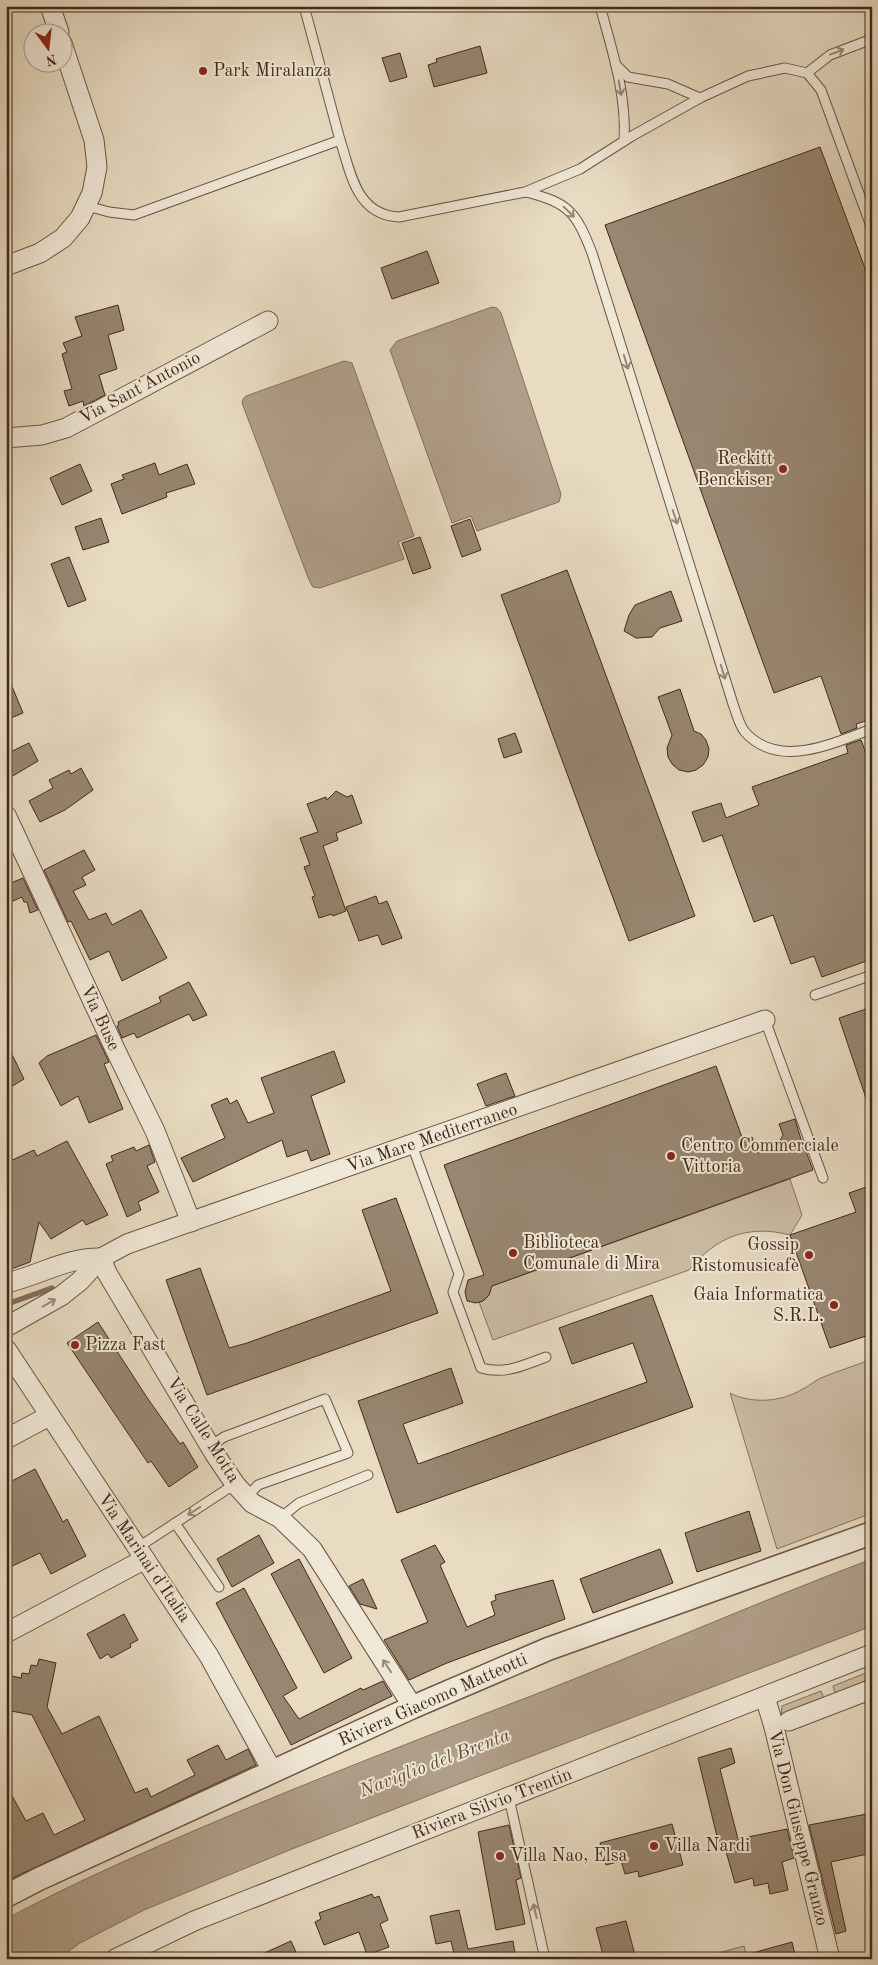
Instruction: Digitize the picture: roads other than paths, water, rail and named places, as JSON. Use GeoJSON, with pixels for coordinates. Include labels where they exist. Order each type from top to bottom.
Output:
{"type":"FeatureCollection","features":[{"type":"Feature","properties":{"kind":"street"},"geometry":{"type":"LineString","coordinates":[[50,6],[56,22]]}},
{"type":"Feature","properties":{"kind":"street"},"geometry":{"type":"LineString","coordinates":[[6,266],[40,253],[63,238],[80,218],[87,206],[95,180],[96,153],[92,133],[72,72]]}},
{"type":"Feature","properties":{"kind":"street","name":"Via Sant'Antonio"},"geometry":{"type":"LineString","coordinates":[[6,438],[42,435],[66,428],[268,321]]}},
{"type":"Feature","properties":{"kind":"street","name":"Via Buse"},"geometry":{"type":"LineString","coordinates":[[6,815],[155,1131],[191,1222]]}},
{"type":"Feature","properties":{"kind":"street","name":"Via Mare Mediterraneo"},"geometry":{"type":"LineString","coordinates":[[6,1327],[62,1296],[80,1281],[101,1258],[127,1244],[765,1020]]}},
{"type":"Feature","properties":{"kind":"street","name":"Via Mare Mediterraneo"},"geometry":{"type":"LineString","coordinates":[[6,1283],[71,1261],[101,1258]]}},
{"type":"Feature","properties":{"kind":"street","name":"Via Calle Motta"},"geometry":{"type":"LineString","coordinates":[[101,1258],[107,1273],[210,1446],[241,1490],[252,1502],[280,1518],[312,1549],[413,1707]]}},
{"type":"Feature","properties":{"kind":"street","name":"Via Marinai d'Italia"},"geometry":{"type":"LineString","coordinates":[[6,1349],[209,1656],[273,1772]]}},
{"type":"Feature","properties":{"kind":"street"},"geometry":{"type":"LineString","coordinates":[[6,1438],[49,1416]]}},
{"type":"Feature","properties":{"kind":"street","name":"Riviera Giacomo Matteotti"},"geometry":{"type":"LineString","coordinates":[[6,1896],[39,1879],[413,1707],[548,1649],[872,1533]]}},
{"type":"Feature","properties":{"kind":"street"},"geometry":{"type":"LineString","coordinates":[[6,1633],[141,1554]]}},
{"type":"Feature","properties":{"kind":"street","name":"Riviera Silvio Trentin"},"geometry":{"type":"LineString","coordinates":[[114,1959],[194,1921],[872,1654]]}},
{"type":"Feature","properties":{"kind":"street"},"geometry":{"type":"LineString","coordinates":[[789,1721],[872,1689]]}},
{"type":"Feature","properties":{"kind":"street","name":"Via Don Giuseppe Granzo"},"geometry":{"type":"LineString","coordinates":[[765,1697],[777,1737],[830,1959]]}},
{"type":"Feature","properties":{"kind":"lane"},"geometry":{"type":"LineString","coordinates":[[304,6],[340,140],[361,198],[372,210],[388,216],[411,215],[525,192],[580,169],[624,141],[700,98],[748,76],[785,68],[807,73],[822,90],[872,229]]}},
{"type":"Feature","properties":{"kind":"lane"},"geometry":{"type":"LineString","coordinates":[[600,6],[616,65],[625,118],[624,141]]}},
{"type":"Feature","properties":{"kind":"lane"},"geometry":{"type":"LineString","coordinates":[[807,73],[830,55],[872,39]]}},
{"type":"Feature","properties":{"kind":"lane"},"geometry":{"type":"LineString","coordinates":[[616,65],[628,77],[668,84],[700,98]]}},
{"type":"Feature","properties":{"kind":"lane"},"geometry":{"type":"LineString","coordinates":[[87,206],[109,212],[134,215],[340,140]]}},
{"type":"Feature","properties":{"kind":"lane"},"geometry":{"type":"LineString","coordinates":[[525,192],[551,199],[569,209],[582,228],[592,253],[733,704],[744,731],[761,746],[786,752],[812,749],[872,729]]}},
{"type":"Feature","properties":{"kind":"lane"},"geometry":{"type":"LineString","coordinates":[[815,995],[872,975]]}},
{"type":"Feature","properties":{"kind":"lane"},"geometry":{"type":"LineString","coordinates":[[765,1020],[823,1178]]}},
{"type":"Feature","properties":{"kind":"lane"},"geometry":{"type":"LineString","coordinates":[[412,1145],[459,1274],[453,1292],[481,1368],[494,1372],[515,1369],[546,1357]]}},
{"type":"Feature","properties":{"kind":"lane"},"geometry":{"type":"LineString","coordinates":[[141,1554],[176,1523],[241,1490],[348,1453],[325,1399],[224,1436],[210,1446]]}},
{"type":"Feature","properties":{"kind":"lane"},"geometry":{"type":"LineString","coordinates":[[280,1518],[299,1503],[368,1476]]}},
{"type":"Feature","properties":{"kind":"lane"},"geometry":{"type":"LineString","coordinates":[[176,1523],[219,1587]]}},
{"type":"Feature","properties":{"kind":"lane"},"geometry":{"type":"LineString","coordinates":[[509,1798],[545,1959]]}},
{"type":"Feature","properties":{"kind":"water"},"geometry":{"type":"Polygon","coordinates":[[[492,307],[497,308],[501,313],[561,494],[559,502],[477,531],[471,516],[452,523],[390,350],[397,341],[492,307]]]}},
{"type":"Feature","properties":{"kind":"water"},"geometry":{"type":"Polygon","coordinates":[[[344,361],[352,363],[414,536],[398,542],[404,559],[320,588],[313,587],[309,580],[242,403],[246,396],[344,361]]]}},
{"type":"Feature","properties":{"kind":"water","name":"Naviglio del Brenta"},"geometry":{"type":"Polygon","coordinates":[[[872,1559],[872,1626],[292,1849],[144,1910],[80,1943],[58,1959],[6,1959],[6,1919],[101,1872],[198,1829],[322,1778],[872,1559]]]}},
{"type":"Feature","properties":{"kind":"waterway"},"geometry":{"type":"LineString","coordinates":[[7,1304],[52,1288]]}},
{"type":"Feature","properties":{"kind":"place","name":"Park Miralanza"},"geometry":{"type":"Point","coordinates":[203,71]}},
{"type":"Feature","properties":{"kind":"place","name":"Reckitt Benckiser"},"geometry":{"type":"Point","coordinates":[783,469]}},
{"type":"Feature","properties":{"kind":"place","name":"Centro Commerciale Vittoria"},"geometry":{"type":"Point","coordinates":[671,1156]}},
{"type":"Feature","properties":{"kind":"place","name":"Biblioteca Comunale di Mira"},"geometry":{"type":"Point","coordinates":[513,1253]}},
{"type":"Feature","properties":{"kind":"place","name":"Gossip Ristomusicafè"},"geometry":{"type":"Point","coordinates":[809,1255]}},
{"type":"Feature","properties":{"kind":"place","name":"Gaia Informatica S.R.L."},"geometry":{"type":"Point","coordinates":[834,1305]}},
{"type":"Feature","properties":{"kind":"place","name":"Pizza Fast"},"geometry":{"type":"Point","coordinates":[75,1345]}},
{"type":"Feature","properties":{"kind":"place","name":"Villa Nardi"},"geometry":{"type":"Point","coordinates":[654,1846]}},
{"type":"Feature","properties":{"kind":"place","name":"Villa Nao, Elsa"},"geometry":{"type":"Point","coordinates":[500,1856]}}]}
